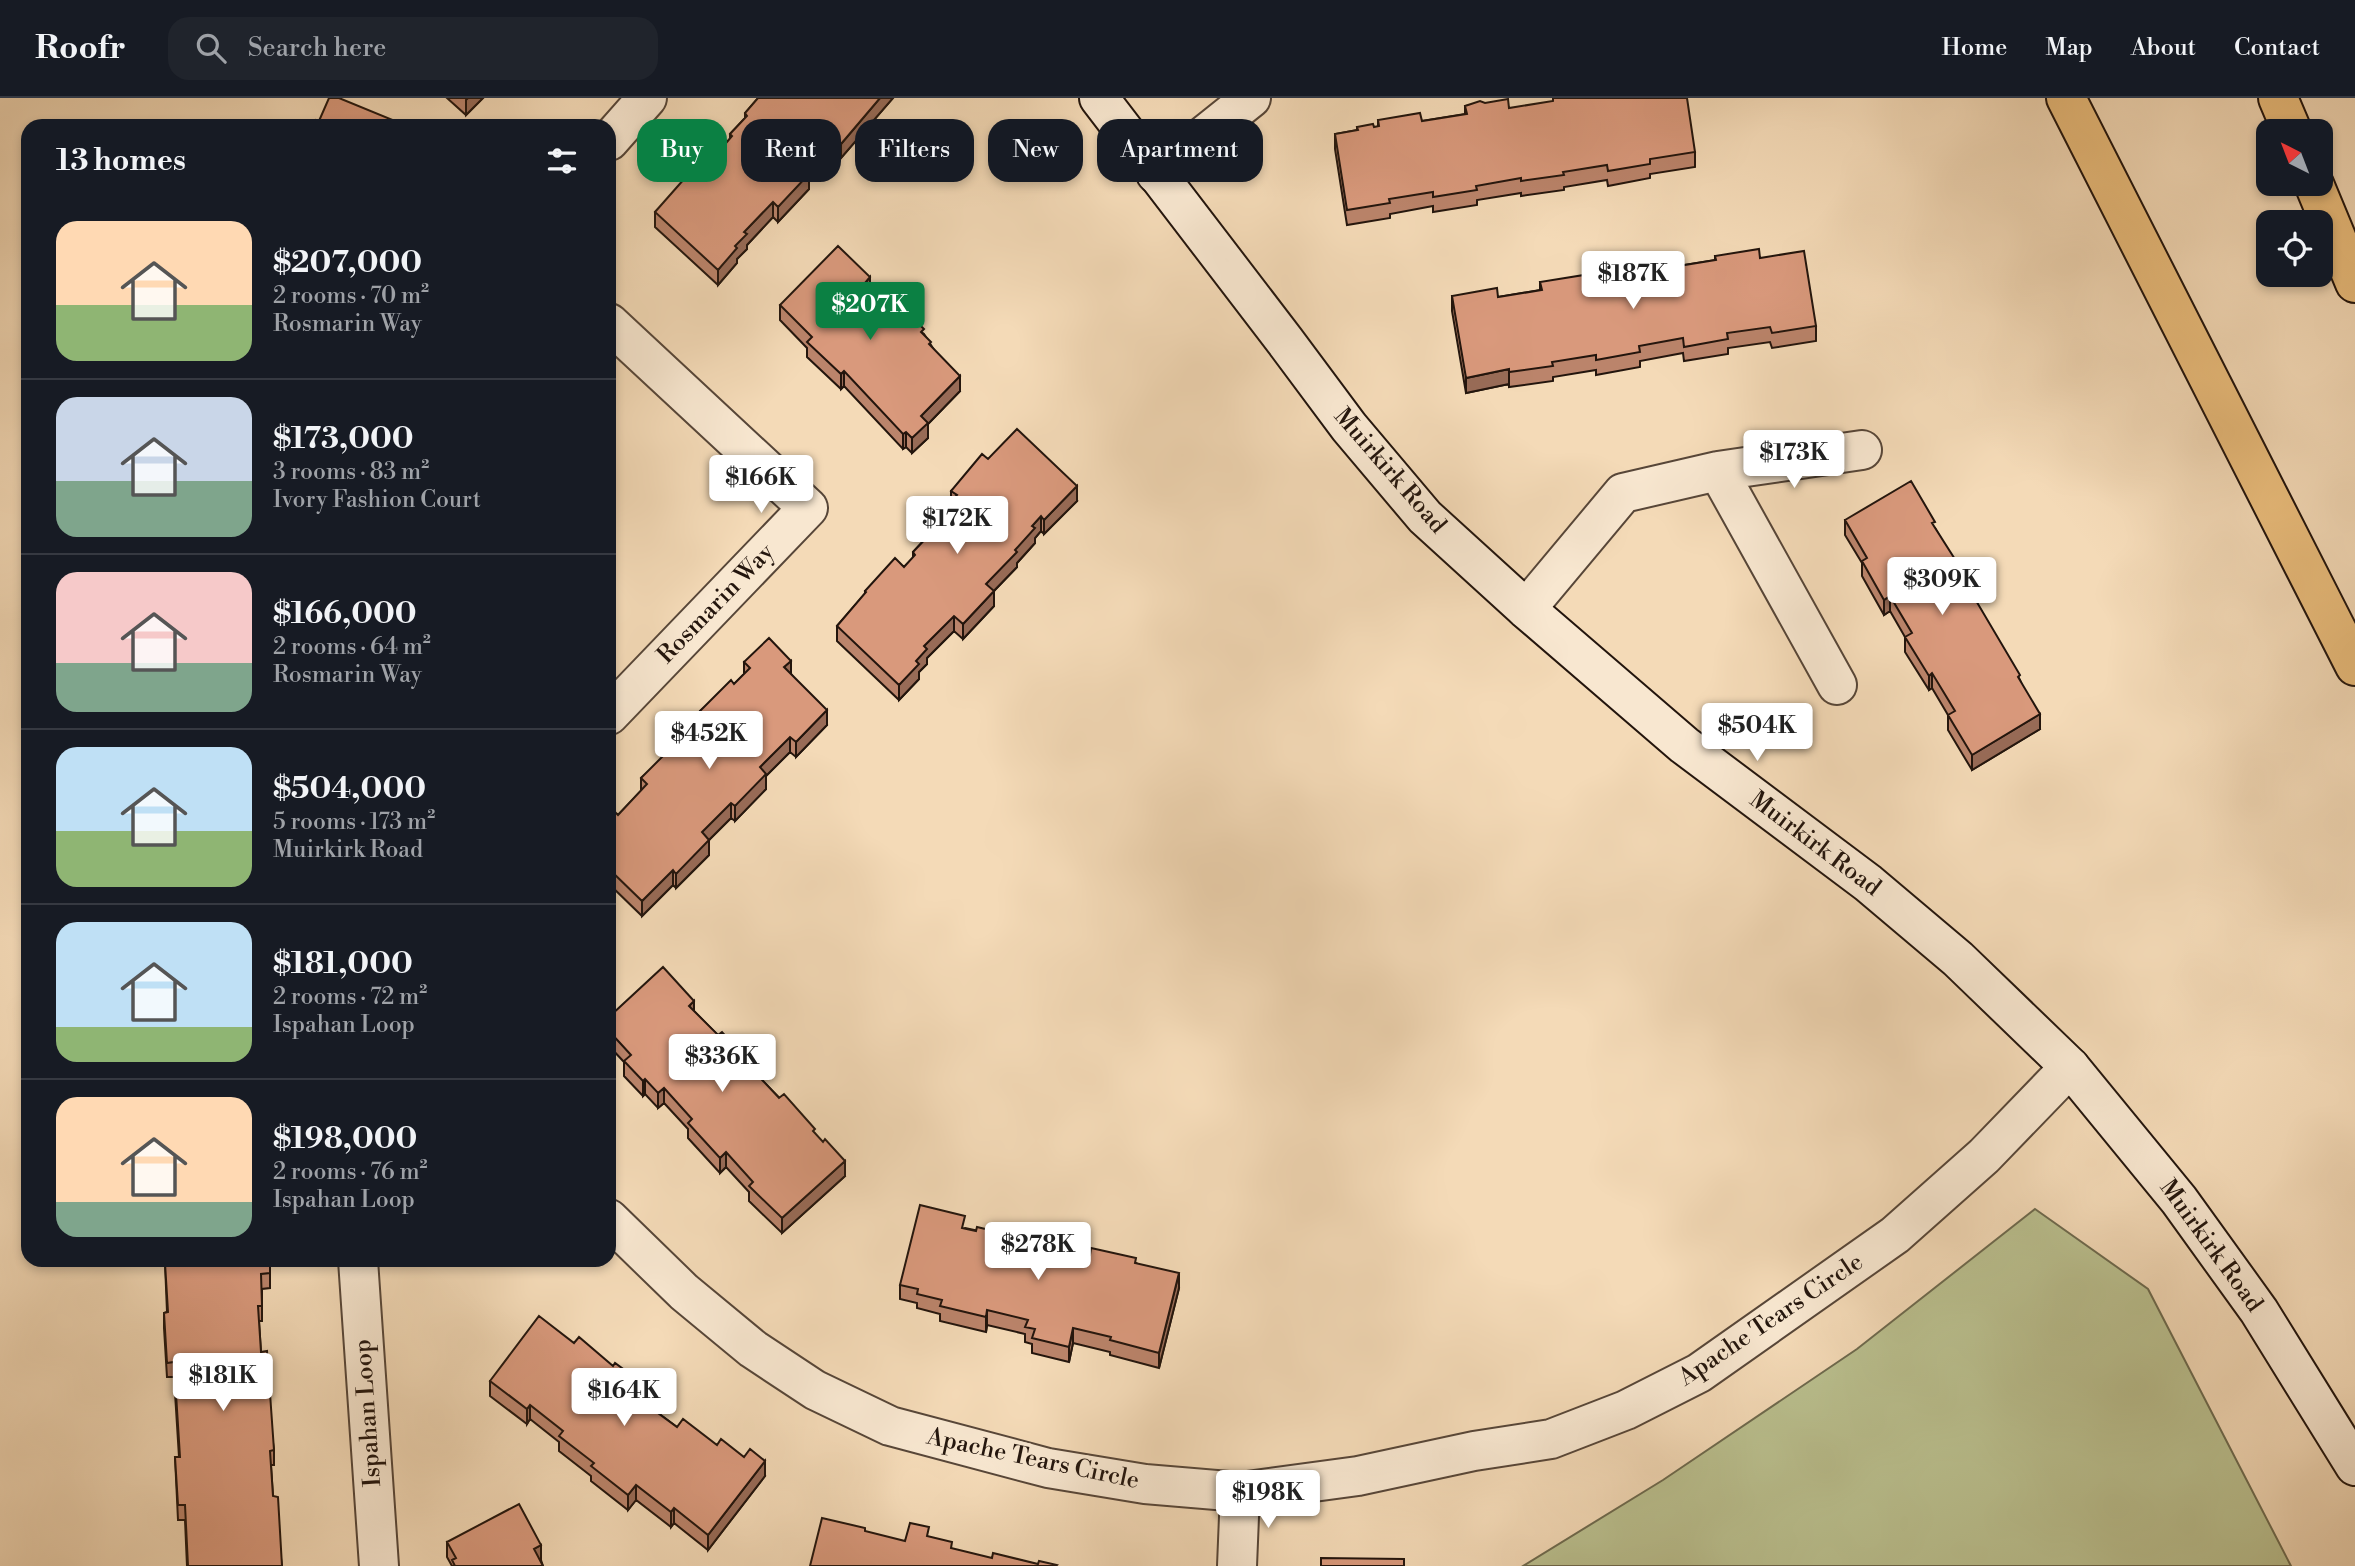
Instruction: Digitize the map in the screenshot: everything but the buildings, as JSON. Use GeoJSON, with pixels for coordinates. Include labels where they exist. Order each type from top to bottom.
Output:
{"type":"FeatureCollection","features":[{"type":"Feature","properties":{"kind":"highway"},"geometry":{"type":"LineString","coordinates":[[2066,98],[2355,666]]}},
{"type":"Feature","properties":{"kind":"highway"},"geometry":{"type":"LineString","coordinates":[[2278,98],[2287,119]]}},
{"type":"Feature","properties":{"kind":"highway"},"geometry":{"type":"LineString","coordinates":[[2319,196],[2355,283]]}},
{"type":"Feature","properties":{"kind":"street"},"geometry":{"type":"LineString","coordinates":[[616,133],[647,98]]}},
{"type":"Feature","properties":{"kind":"street","name":"Muirkirk Road"},"geometry":{"type":"LineString","coordinates":[[1099,98],[1115,119]]}},
{"type":"Feature","properties":{"kind":"street"},"geometry":{"type":"LineString","coordinates":[[1225,119],[1251,98]]}},
{"type":"Feature","properties":{"kind":"street","name":"Muirkirk Road"},"geometry":{"type":"LineString","coordinates":[[1162,182],[1349,428],[1425,517],[1526,609],[1684,745],[1868,883],[1958,959],[2070,1067],[2179,1200],[2259,1311],[2355,1466]]}},
{"type":"Feature","properties":{"kind":"street","name":"Rosmarin Way"},"geometry":{"type":"LineString","coordinates":[[616,330],[808,508],[616,708]]}},
{"type":"Feature","properties":{"kind":"street"},"geometry":{"type":"LineString","coordinates":[[1526,609],[1623,493],[1718,471],[1862,450]]}},
{"type":"Feature","properties":{"kind":"street"},"geometry":{"type":"LineString","coordinates":[[1718,471],[1837,685]]}},
{"type":"Feature","properties":{"kind":"street","name":"Apache Tears Circle"},"geometry":{"type":"LineString","coordinates":[[616,1226],[684,1292],[752,1349],[814,1390],[890,1426],[1048,1468],[1145,1484],[1240,1492],[1358,1476],[1474,1451],[1551,1439],[1626,1409],[1699,1373],[1895,1235],[1984,1156],[2070,1067]]}},
{"type":"Feature","properties":{"kind":"street","name":"Ispahan Loop"},"geometry":{"type":"LineString","coordinates":[[359,1267],[380,1566]]}},
{"type":"Feature","properties":{"kind":"street"},"geometry":{"type":"LineString","coordinates":[[1237,1566],[1240,1492]]}},
{"type":"Feature","properties":{"kind":"green space"},"geometry":{"type":"Polygon","coordinates":[[[2035,1209],[2148,1289],[2291,1566],[1523,1566],[1663,1480],[1857,1349],[2035,1209]]]}}]}
